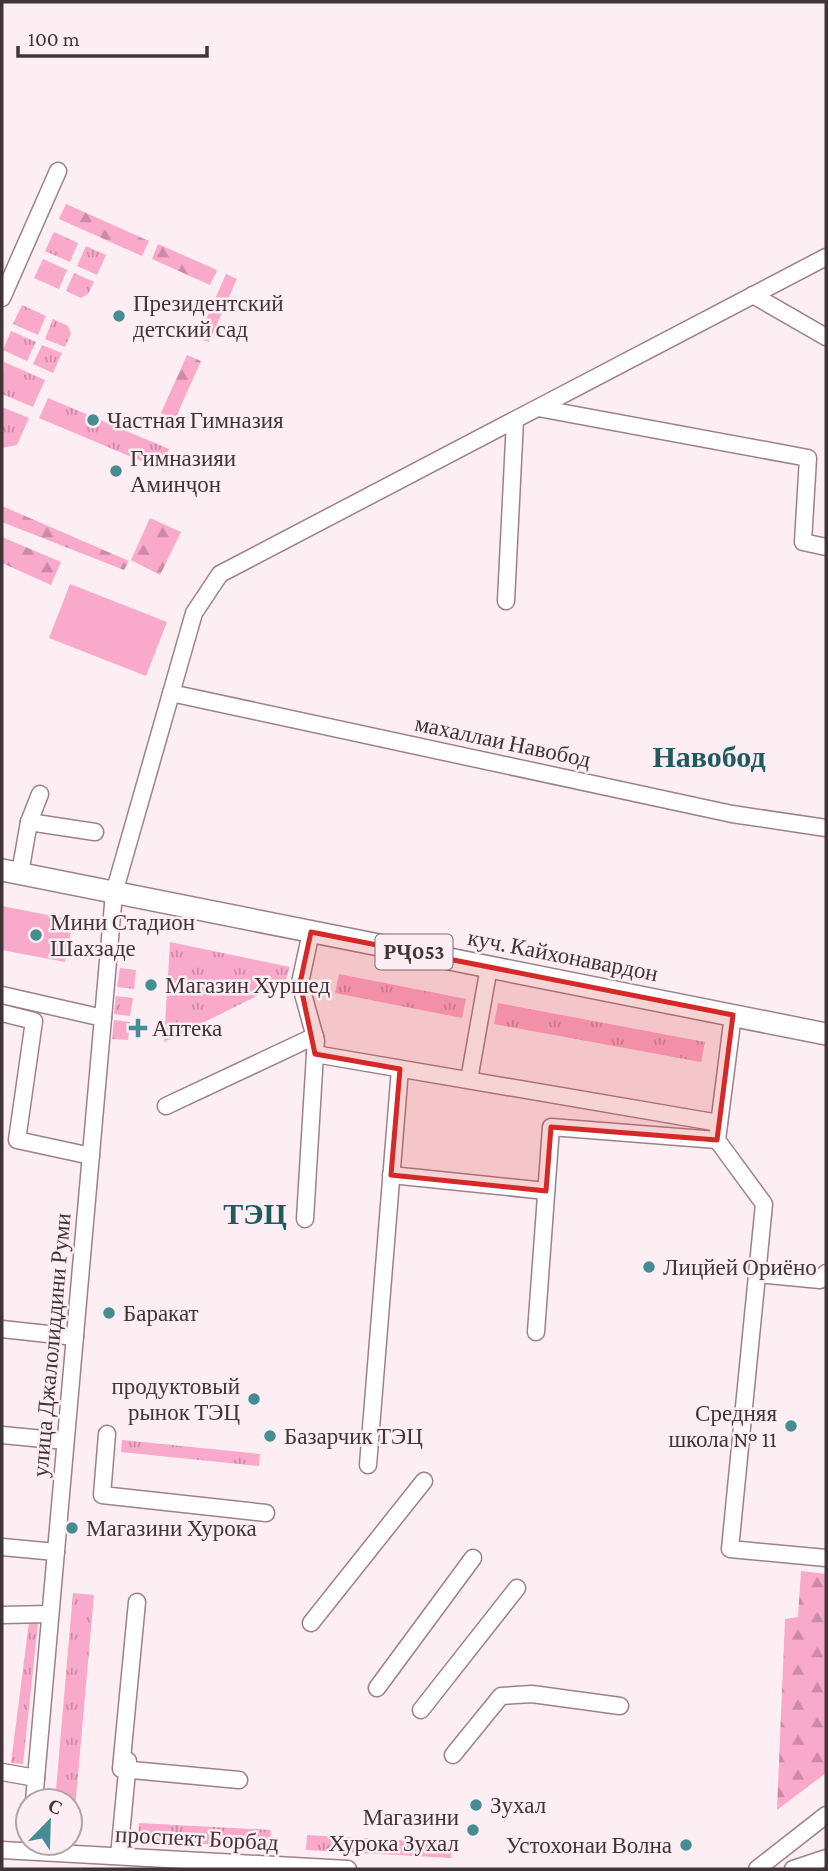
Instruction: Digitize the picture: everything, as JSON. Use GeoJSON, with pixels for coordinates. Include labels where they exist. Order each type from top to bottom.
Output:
{"type":"FeatureCollection","features":[{"type":"Feature","properties":{"kind":"main road","name":"куч. Кайхонавардон"},"geometry":{"type":"LineString","coordinates":[[11,872],[826,1034]]}},
{"type":"Feature","properties":{"kind":"street"},"geometry":{"type":"LineString","coordinates":[[2,298],[58,171]]}},
{"type":"Feature","properties":{"kind":"street","name":"улица Джалолиддини Руми"},"geometry":{"type":"LineString","coordinates":[[35,1787],[114,892],[194,613],[220,574],[826,257]]}},
{"type":"Feature","properties":{"kind":"street"},"geometry":{"type":"LineString","coordinates":[[753,295],[826,337]]}},
{"type":"Feature","properties":{"kind":"street"},"geometry":{"type":"LineString","coordinates":[[538,408],[808,458],[803,542],[826,547]]}},
{"type":"Feature","properties":{"kind":"street"},"geometry":{"type":"LineString","coordinates":[[506,601],[515,420]]}},
{"type":"Feature","properties":{"kind":"street","name":"махаллаи Навобод"},"geometry":{"type":"LineString","coordinates":[[171,693],[732,814],[826,828]]}},
{"type":"Feature","properties":{"kind":"street"},"geometry":{"type":"LineString","coordinates":[[11,872],[40,794]]}},
{"type":"Feature","properties":{"kind":"street"},"geometry":{"type":"LineString","coordinates":[[29,822],[95,832]]}},
{"type":"Feature","properties":{"kind":"street"},"geometry":{"type":"LineString","coordinates":[[305,1219],[316,1054],[315,1036],[300,983],[312,932]]}},
{"type":"Feature","properties":{"kind":"street"},"geometry":{"type":"LineString","coordinates":[[469,1080],[489,967]]}},
{"type":"Feature","properties":{"kind":"street"},"geometry":{"type":"LineString","coordinates":[[2,995],[103,1017]]}},
{"type":"Feature","properties":{"kind":"street"},"geometry":{"type":"LineString","coordinates":[[2,1013],[34,1021],[17,1140],[90,1156]]}},
{"type":"Feature","properties":{"kind":"street"},"geometry":{"type":"LineString","coordinates":[[733,1016],[717,1140],[764,1204],[730,1549],[826,1558]]}},
{"type":"Feature","properties":{"kind":"street"},"geometry":{"type":"LineString","coordinates":[[166,1106],[315,1036]]}},
{"type":"Feature","properties":{"kind":"street"},"geometry":{"type":"LineString","coordinates":[[316,1054],[719,1123]]}},
{"type":"Feature","properties":{"kind":"street"},"geometry":{"type":"LineString","coordinates":[[368,1465],[400,1069]]}},
{"type":"Feature","properties":{"kind":"street"},"geometry":{"type":"LineString","coordinates":[[536,1332],[551,1128],[717,1140]]}},
{"type":"Feature","properties":{"kind":"street"},"geometry":{"type":"LineString","coordinates":[[391,1175],[546,1191]]}},
{"type":"Feature","properties":{"kind":"street"},"geometry":{"type":"LineString","coordinates":[[757,1274],[820,1280],[826,1273]]}},
{"type":"Feature","properties":{"kind":"street"},"geometry":{"type":"LineString","coordinates":[[2,1329],[75,1337]]}},
{"type":"Feature","properties":{"kind":"street"},"geometry":{"type":"LineString","coordinates":[[2,1434],[65,1441]]}},
{"type":"Feature","properties":{"kind":"street"},"geometry":{"type":"LineString","coordinates":[[107,1434],[102,1495],[266,1513]]}},
{"type":"Feature","properties":{"kind":"street"},"geometry":{"type":"LineString","coordinates":[[311,1623],[424,1481]]}},
{"type":"Feature","properties":{"kind":"street"},"geometry":{"type":"LineString","coordinates":[[2,1547],[56,1552]]}},
{"type":"Feature","properties":{"kind":"street"},"geometry":{"type":"LineString","coordinates":[[377,1688],[473,1558]]}},
{"type":"Feature","properties":{"kind":"street"},"geometry":{"type":"LineString","coordinates":[[421,1710],[517,1588]]}},
{"type":"Feature","properties":{"kind":"street"},"geometry":{"type":"LineString","coordinates":[[119,1856],[140,1604]]}},
{"type":"Feature","properties":{"kind":"street"},"geometry":{"type":"LineString","coordinates":[[2,1615],[50,1614]]}},
{"type":"Feature","properties":{"kind":"street"},"geometry":{"type":"LineString","coordinates":[[453,1755],[501,1696],[532,1694],[620,1706]]}},
{"type":"Feature","properties":{"kind":"street"},"geometry":{"type":"LineString","coordinates":[[127,1770],[239,1780]]}},
{"type":"Feature","properties":{"kind":"street"},"geometry":{"type":"LineString","coordinates":[[2,1772],[36,1779]]}},
{"type":"Feature","properties":{"kind":"street"},"geometry":{"type":"LineString","coordinates":[[757,1869],[826,1815]]}},
{"type":"Feature","properties":{"kind":"street","name":"проспект Борбад"},"geometry":{"type":"LineString","coordinates":[[84,1852],[348,1869]]}},
{"type":"Feature","properties":{"kind":"street"},"geometry":{"type":"LineString","coordinates":[[793,1869],[826,1858]]}},
{"type":"Feature","properties":{"kind":"highlighted area"},"geometry":{"type":"Polygon","coordinates":[[[311,932],[733,1015],[717,1140],[551,1127],[546,1191],[391,1175],[400,1069],[315,1054],[300,983],[311,932]]]}},
{"type":"Feature","properties":{"kind":"green space"},"geometry":{"type":"Polygon","coordinates":[[[66,204],[149,241],[142,256],[59,219],[66,204]]]}},
{"type":"Feature","properties":{"kind":"green space"},"geometry":{"type":"Polygon","coordinates":[[[54,232],[78,243],[70,262],[45,251],[54,232]]]}},
{"type":"Feature","properties":{"kind":"green space"},"geometry":{"type":"Polygon","coordinates":[[[158,244],[217,270],[210,285],[152,259],[158,244]]]}},
{"type":"Feature","properties":{"kind":"green space"},"geometry":{"type":"Polygon","coordinates":[[[86,246],[106,255],[97,275],[77,266],[86,246]]]}},
{"type":"Feature","properties":{"kind":"green space"},"geometry":{"type":"Polygon","coordinates":[[[43,259],[67,270],[59,289],[34,278],[43,259]]]}},
{"type":"Feature","properties":{"kind":"green space"},"geometry":{"type":"Polygon","coordinates":[[[74,273],[94,282],[88,294],[81,298],[66,291],[74,273]]]}},
{"type":"Feature","properties":{"kind":"green space"},"geometry":{"type":"Polygon","coordinates":[[[226,274],[237,279],[209,342],[198,338],[226,274]]]}},
{"type":"Feature","properties":{"kind":"green space"},"geometry":{"type":"Polygon","coordinates":[[[22,305],[46,316],[38,335],[13,324],[22,305]]]}},
{"type":"Feature","properties":{"kind":"green space"},"geometry":{"type":"Polygon","coordinates":[[[53,319],[68,326],[71,334],[65,347],[45,339],[53,319]]]}},
{"type":"Feature","properties":{"kind":"green space"},"geometry":{"type":"Polygon","coordinates":[[[11,331],[36,342],[27,361],[3,350],[11,331]]]}},
{"type":"Feature","properties":{"kind":"green space"},"geometry":{"type":"Polygon","coordinates":[[[42,345],[62,353],[53,373],[33,364],[42,345]]]}},
{"type":"Feature","properties":{"kind":"green space"},"geometry":{"type":"Polygon","coordinates":[[[187,355],[201,361],[175,419],[161,413],[187,355]]]}},
{"type":"Feature","properties":{"kind":"green space"},"geometry":{"type":"Polygon","coordinates":[[[4,362],[45,380],[33,407],[2,394],[4,362]]]}},
{"type":"Feature","properties":{"kind":"green space"},"geometry":{"type":"Polygon","coordinates":[[[48,398],[169,449],[160,469],[39,418],[48,398]]]}},
{"type":"Feature","properties":{"kind":"green space"},"geometry":{"type":"Polygon","coordinates":[[[2,407],[29,418],[17,445],[2,448],[2,407]]]}},
{"type":"Feature","properties":{"kind":"green space"},"geometry":{"type":"Polygon","coordinates":[[[2,506],[129,561],[124,570],[2,522],[2,506]]]}},
{"type":"Feature","properties":{"kind":"green space"},"geometry":{"type":"Polygon","coordinates":[[[150,518],[181,532],[160,575],[131,560],[150,518]]]}},
{"type":"Feature","properties":{"kind":"green space"},"geometry":{"type":"Polygon","coordinates":[[[2,537],[61,562],[51,585],[2,563],[2,537]]]}},
{"type":"Feature","properties":{"kind":"green space"},"geometry":{"type":"Polygon","coordinates":[[[70,584],[167,622],[146,676],[49,638],[70,584]]]}},
{"type":"Feature","properties":{"kind":"green space","name":"Мини Стадион Шахзаде"},"geometry":{"type":"Polygon","coordinates":[[[2,906],[73,920],[65,962],[2,950],[2,906]]]}},
{"type":"Feature","properties":{"kind":"green space"},"geometry":{"type":"Polygon","coordinates":[[[170,942],[290,967],[285,982],[164,1042],[170,942]]]}},
{"type":"Feature","properties":{"kind":"green space"},"geometry":{"type":"Polygon","coordinates":[[[120,968],[136,970],[134,989],[117,987],[120,968]]]}},
{"type":"Feature","properties":{"kind":"green space"},"geometry":{"type":"Polygon","coordinates":[[[339,974],[466,999],[462,1018],[335,993],[339,974]]]}},
{"type":"Feature","properties":{"kind":"green space"},"geometry":{"type":"Polygon","coordinates":[[[116,996],[133,998],[130,1016],[114,1014],[116,996]]]}},
{"type":"Feature","properties":{"kind":"green space"},"geometry":{"type":"Polygon","coordinates":[[[498,1003],[705,1042],[701,1062],[494,1024],[498,1003]]]}},
{"type":"Feature","properties":{"kind":"green space"},"geometry":{"type":"Polygon","coordinates":[[[114,1020],[130,1022],[128,1040],[112,1039],[114,1020]]]}},
{"type":"Feature","properties":{"kind":"green space"},"geometry":{"type":"Polygon","coordinates":[[[122,1440],[260,1454],[259,1466],[121,1452],[122,1440]]]}},
{"type":"Feature","properties":{"kind":"green space"},"geometry":{"type":"Polygon","coordinates":[[[801,1571],[826,1574],[826,1773],[777,1810],[785,1619],[798,1617],[801,1571]]]}},
{"type":"Feature","properties":{"kind":"green space"},"geometry":{"type":"Polygon","coordinates":[[[73,1593],[94,1595],[77,1787],[56,1787],[73,1593]]]}},
{"type":"Feature","properties":{"kind":"green space"},"geometry":{"type":"Polygon","coordinates":[[[29,1622],[38,1623],[23,1764],[11,1763],[29,1622]]]}},
{"type":"Feature","properties":{"kind":"green space"},"geometry":{"type":"Polygon","coordinates":[[[139,1823],[271,1830],[270,1847],[138,1841],[139,1823]]]}},
{"type":"Feature","properties":{"kind":"green space"},"geometry":{"type":"Polygon","coordinates":[[[307,1835],[452,1843],[451,1858],[306,1850],[307,1835]]]}},
{"type":"Feature","properties":{"kind":"place","name":"Президентский детский сад"},"geometry":{"type":"Point","coordinates":[119,316]}},
{"type":"Feature","properties":{"kind":"place","name":"Частная Гимназия"},"geometry":{"type":"Point","coordinates":[93,420]}},
{"type":"Feature","properties":{"kind":"place","name":"Гимназияи Аминҷон"},"geometry":{"type":"Point","coordinates":[116,471]}},
{"type":"Feature","properties":{"kind":"place","name":"Мини Стадион Шахзаде"},"geometry":{"type":"Point","coordinates":[36,935]}},
{"type":"Feature","properties":{"kind":"place","name":"Магазин Хуршед"},"geometry":{"type":"Point","coordinates":[151,985]}},
{"type":"Feature","properties":{"kind":"place","name":"Аптека"},"geometry":{"type":"Point","coordinates":[138,1028]}},
{"type":"Feature","properties":{"kind":"place","name":"Лицйей Ориёно"},"geometry":{"type":"Point","coordinates":[649,1267]}},
{"type":"Feature","properties":{"kind":"place","name":"Баракат"},"geometry":{"type":"Point","coordinates":[109,1313]}},
{"type":"Feature","properties":{"kind":"place","name":"продуктовый рынок ТЭЦ"},"geometry":{"type":"Point","coordinates":[254,1399]}},
{"type":"Feature","properties":{"kind":"place","name":"Средняя школа № 11"},"geometry":{"type":"Point","coordinates":[791,1426]}},
{"type":"Feature","properties":{"kind":"place","name":"Базарчик ТЭЦ"},"geometry":{"type":"Point","coordinates":[270,1436]}},
{"type":"Feature","properties":{"kind":"place","name":"Магазини Хурока"},"geometry":{"type":"Point","coordinates":[72,1528]}},
{"type":"Feature","properties":{"kind":"place","name":"Зухал"},"geometry":{"type":"Point","coordinates":[476,1805]}},
{"type":"Feature","properties":{"kind":"place","name":"Магазини Хурока Зухал"},"geometry":{"type":"Point","coordinates":[473,1830]}},
{"type":"Feature","properties":{"kind":"place","name":"Устохонаи Волна"},"geometry":{"type":"Point","coordinates":[686,1845]}},
{"type":"Feature","properties":{"kind":"district","name":"Навобод"},"geometry":{"type":"Point","coordinates":[709,757]}},
{"type":"Feature","properties":{"kind":"district","name":"ТЭЦ"},"geometry":{"type":"Point","coordinates":[255,1214]}}]}
